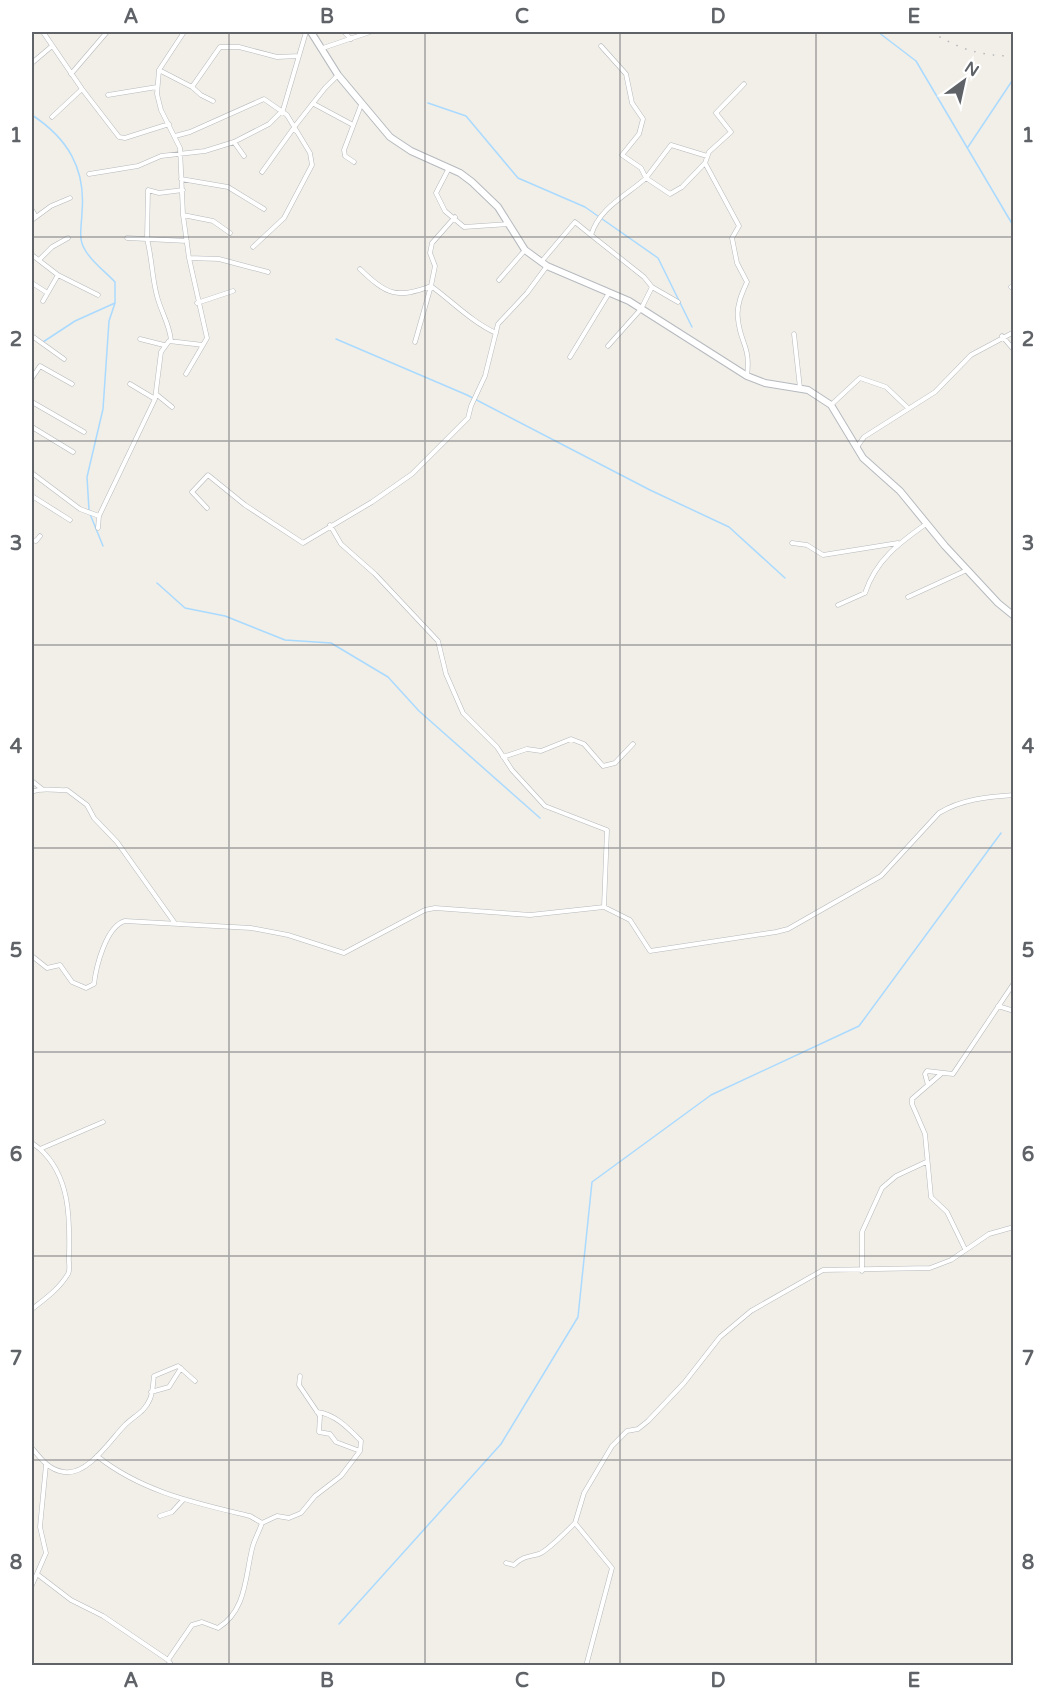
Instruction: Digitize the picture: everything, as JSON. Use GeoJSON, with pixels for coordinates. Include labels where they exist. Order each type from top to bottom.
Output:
{"type":"FeatureCollection","features":[{"type":"Feature","properties":{"kind":"street"},"geometry":{"type":"LineString","coordinates":[[43,32],[52,41],[52,46],[71,74],[119,137],[125,138],[169,124]]}},
{"type":"Feature","properties":{"kind":"street"},"geometry":{"type":"LineString","coordinates":[[71,74],[107,32]]}},
{"type":"Feature","properties":{"kind":"street"},"geometry":{"type":"LineString","coordinates":[[184,32],[159,70],[157,87],[158,102],[181,154],[183,215],[189,258],[197,303],[207,338],[186,374]]}},
{"type":"Feature","properties":{"kind":"street"},"geometry":{"type":"LineString","coordinates":[[89,174],[138,166],[161,156],[205,151],[234,142],[269,124],[283,111],[306,32]]}},
{"type":"Feature","properties":{"kind":"street"},"geometry":{"type":"LineString","coordinates":[[312,32],[338,75],[381,127],[400,145],[449,167],[484,194],[509,224],[525,250],[544,263],[642,309],[747,376],[765,383],[800,388],[816,394],[831,405],[857,448],[873,468],[900,491],[998,603],[1014,616]]}},
{"type":"Feature","properties":{"kind":"street"},"geometry":{"type":"LineString","coordinates":[[344,32],[351,39]]}},
{"type":"Feature","properties":{"kind":"street"},"geometry":{"type":"LineString","coordinates":[[323,48],[370,32]]}},
{"type":"Feature","properties":{"kind":"street"},"geometry":{"type":"LineString","coordinates":[[32,63],[52,46]]}},
{"type":"Feature","properties":{"kind":"street"},"geometry":{"type":"LineString","coordinates":[[192,87],[220,47],[239,46],[277,57],[299,56]]}},
{"type":"Feature","properties":{"kind":"street"},"geometry":{"type":"LineString","coordinates":[[601,46],[626,74],[632,103],[643,119],[639,134],[622,155],[640,168],[646,178],[670,194],[682,187],[705,163],[707,156],[731,132],[716,113],[744,84]]}},
{"type":"Feature","properties":{"kind":"street"},"geometry":{"type":"LineString","coordinates":[[159,70],[213,101]]}},
{"type":"Feature","properties":{"kind":"street"},"geometry":{"type":"LineString","coordinates":[[295,126],[325,87],[338,75]]}},
{"type":"Feature","properties":{"kind":"street"},"geometry":{"type":"LineString","coordinates":[[108,95],[157,87]]}},
{"type":"Feature","properties":{"kind":"street"},"geometry":{"type":"LineString","coordinates":[[52,117],[82,89]]}},
{"type":"Feature","properties":{"kind":"street"},"geometry":{"type":"LineString","coordinates":[[175,136],[190,132],[262,99],[283,111],[295,126],[310,153],[312,165],[284,218],[253,248]]}},
{"type":"Feature","properties":{"kind":"street"},"geometry":{"type":"LineString","coordinates":[[314,104],[353,124]]}},
{"type":"Feature","properties":{"kind":"street"},"geometry":{"type":"LineString","coordinates":[[354,162],[344,154],[362,104]]}},
{"type":"Feature","properties":{"kind":"street"},"geometry":{"type":"LineString","coordinates":[[262,172],[293,129],[299,133]]}},
{"type":"Feature","properties":{"kind":"street"},"geometry":{"type":"LineString","coordinates":[[234,142],[244,156]]}},
{"type":"Feature","properties":{"kind":"street"},"geometry":{"type":"LineString","coordinates":[[591,235],[596,220],[646,178],[671,145],[707,156]]}},
{"type":"Feature","properties":{"kind":"street"},"geometry":{"type":"LineString","coordinates":[[705,163],[739,226],[732,238],[737,263],[747,282],[740,301],[738,319],[747,345],[749,361],[747,376]]}},
{"type":"Feature","properties":{"kind":"street"},"geometry":{"type":"LineString","coordinates":[[449,167],[436,193],[445,211],[464,226],[509,224]]}},
{"type":"Feature","properties":{"kind":"street"},"geometry":{"type":"LineString","coordinates":[[181,179],[228,187],[264,209]]}},
{"type":"Feature","properties":{"kind":"street"},"geometry":{"type":"LineString","coordinates":[[171,341],[170,330],[157,295],[147,240],[148,190],[159,193],[183,190]]}},
{"type":"Feature","properties":{"kind":"street"},"geometry":{"type":"LineString","coordinates":[[32,210],[34,218],[51,206],[70,198]]}},
{"type":"Feature","properties":{"kind":"street"},"geometry":{"type":"LineString","coordinates":[[183,215],[213,221],[230,233]]}},
{"type":"Feature","properties":{"kind":"street"},"geometry":{"type":"LineString","coordinates":[[415,342],[432,286],[435,266],[430,254],[432,243],[455,217]]}},
{"type":"Feature","properties":{"kind":"street"},"geometry":{"type":"LineString","coordinates":[[207,508],[192,492],[208,475],[245,505],[300,543],[355,513],[412,474],[468,418],[485,376],[496,333],[503,316],[527,293],[544,263],[576,222],[644,277],[652,287],[678,302]]}},
{"type":"Feature","properties":{"kind":"street"},"geometry":{"type":"LineString","coordinates":[[127,237],[187,241]]}},
{"type":"Feature","properties":{"kind":"street"},"geometry":{"type":"LineString","coordinates":[[39,260],[68,238]]}},
{"type":"Feature","properties":{"kind":"street"},"geometry":{"type":"LineString","coordinates":[[499,280],[525,250]]}},
{"type":"Feature","properties":{"kind":"street"},"geometry":{"type":"LineString","coordinates":[[32,255],[58,275],[98,296]]}},
{"type":"Feature","properties":{"kind":"street"},"geometry":{"type":"LineString","coordinates":[[189,258],[219,259],[268,272]]}},
{"type":"Feature","properties":{"kind":"street"},"geometry":{"type":"LineString","coordinates":[[360,270],[377,286],[406,296],[432,286]]}},
{"type":"Feature","properties":{"kind":"street"},"geometry":{"type":"LineString","coordinates":[[44,301],[46,292],[58,275]]}},
{"type":"Feature","properties":{"kind":"street"},"geometry":{"type":"LineString","coordinates":[[32,283],[46,292]]}},
{"type":"Feature","properties":{"kind":"street"},"geometry":{"type":"LineString","coordinates":[[432,286],[462,308],[478,325],[496,333]]}},
{"type":"Feature","properties":{"kind":"street"},"geometry":{"type":"LineString","coordinates":[[608,346],[642,309],[652,287]]}},
{"type":"Feature","properties":{"kind":"street"},"geometry":{"type":"LineString","coordinates":[[197,303],[233,291]]}},
{"type":"Feature","properties":{"kind":"street"},"geometry":{"type":"LineString","coordinates":[[570,357],[610,292]]}},
{"type":"Feature","properties":{"kind":"street"},"geometry":{"type":"LineString","coordinates":[[857,448],[864,437],[935,392],[961,362],[1002,336],[1014,332]]}},
{"type":"Feature","properties":{"kind":"street"},"geometry":{"type":"LineString","coordinates":[[794,334],[800,388]]}},
{"type":"Feature","properties":{"kind":"street"},"geometry":{"type":"LineString","coordinates":[[32,336],[64,359]]}},
{"type":"Feature","properties":{"kind":"street"},"geometry":{"type":"LineString","coordinates":[[1002,336],[1014,350]]}},
{"type":"Feature","properties":{"kind":"street"},"geometry":{"type":"LineString","coordinates":[[140,339],[164,345]]}},
{"type":"Feature","properties":{"kind":"street"},"geometry":{"type":"LineString","coordinates":[[98,528],[99,516],[155,396],[158,365],[164,345],[171,341],[203,345]]}},
{"type":"Feature","properties":{"kind":"street"},"geometry":{"type":"LineString","coordinates":[[32,378],[40,366],[72,384]]}},
{"type":"Feature","properties":{"kind":"street"},"geometry":{"type":"LineString","coordinates":[[831,405],[861,378],[886,387],[908,408]]}},
{"type":"Feature","properties":{"kind":"street"},"geometry":{"type":"LineString","coordinates":[[130,384],[172,407]]}},
{"type":"Feature","properties":{"kind":"street"},"geometry":{"type":"LineString","coordinates":[[32,402],[84,432]]}},
{"type":"Feature","properties":{"kind":"street"},"geometry":{"type":"LineString","coordinates":[[32,427],[73,452]]}},
{"type":"Feature","properties":{"kind":"street"},"geometry":{"type":"LineString","coordinates":[[32,473],[80,509],[99,516]]}},
{"type":"Feature","properties":{"kind":"street"},"geometry":{"type":"LineString","coordinates":[[32,496],[70,520]]}},
{"type":"Feature","properties":{"kind":"street"},"geometry":{"type":"LineString","coordinates":[[838,605],[866,592],[870,579],[884,557],[899,543],[927,524]]}},
{"type":"Feature","properties":{"kind":"street"},"geometry":{"type":"LineString","coordinates":[[330,525],[341,544],[375,574],[438,641],[446,674],[463,713],[545,806],[607,830],[604,907]]}},
{"type":"Feature","properties":{"kind":"street"},"geometry":{"type":"LineString","coordinates":[[32,540],[40,536]]}},
{"type":"Feature","properties":{"kind":"street"},"geometry":{"type":"LineString","coordinates":[[792,543],[807,545],[823,555],[899,543]]}},
{"type":"Feature","properties":{"kind":"street"},"geometry":{"type":"LineString","coordinates":[[908,597],[968,570]]}},
{"type":"Feature","properties":{"kind":"street"},"geometry":{"type":"LineString","coordinates":[[503,757],[527,748],[541,751],[571,739],[584,744],[603,766],[615,763],[633,744]]}},
{"type":"Feature","properties":{"kind":"street"},"geometry":{"type":"LineString","coordinates":[[32,781],[42,790]]}},
{"type":"Feature","properties":{"kind":"street"},"geometry":{"type":"LineString","coordinates":[[32,792],[67,790],[87,805],[94,818],[117,842],[174,922]]}},
{"type":"Feature","properties":{"kind":"street"},"geometry":{"type":"LineString","coordinates":[[32,956],[47,968],[60,965],[72,982],[86,987],[94,984],[99,959],[120,922],[174,922],[251,928],[288,935],[344,953],[425,910],[435,908],[530,915],[604,907],[630,920],[650,951],[788,929],[881,876],[939,813],[949,807],[977,798],[1014,795]]}},
{"type":"Feature","properties":{"kind":"street"},"geometry":{"type":"LineString","coordinates":[[928,1085],[925,1074],[927,1071],[953,1074],[1014,983]]}},
{"type":"Feature","properties":{"kind":"street"},"geometry":{"type":"LineString","coordinates":[[998,1006],[1014,1011]]}},
{"type":"Feature","properties":{"kind":"street"},"geometry":{"type":"LineString","coordinates":[[942,1073],[912,1099],[912,1104],[925,1134],[926,1162],[932,1197],[947,1212],[965,1250]]}},
{"type":"Feature","properties":{"kind":"street"},"geometry":{"type":"LineString","coordinates":[[40,1149],[67,1139],[81,1129],[103,1122]]}},
{"type":"Feature","properties":{"kind":"street"},"geometry":{"type":"LineString","coordinates":[[32,1143],[53,1160],[67,1194],[66,1206],[70,1231],[70,1269],[55,1292],[32,1309]]}},
{"type":"Feature","properties":{"kind":"street"},"geometry":{"type":"LineString","coordinates":[[862,1271],[862,1232],[882,1188],[896,1176],[926,1162]]}},
{"type":"Feature","properties":{"kind":"street"},"geometry":{"type":"LineString","coordinates":[[506,1563],[514,1565],[524,1556],[539,1554],[559,1541],[575,1523],[584,1493],[612,1446],[627,1431],[638,1429],[648,1421],[684,1383],[728,1329],[757,1306],[823,1270],[930,1269],[951,1260],[989,1234],[1014,1227]]}},
{"type":"Feature","properties":{"kind":"street"},"geometry":{"type":"LineString","coordinates":[[32,1448],[46,1465],[64,1472],[73,1472],[97,1456],[125,1425],[140,1414],[151,1392],[154,1376],[178,1366],[195,1381]]}},
{"type":"Feature","properties":{"kind":"street"},"geometry":{"type":"LineString","coordinates":[[151,1392],[169,1388],[181,1368]]}},
{"type":"Feature","properties":{"kind":"street"},"geometry":{"type":"LineString","coordinates":[[300,1376],[299,1384],[321,1420],[319,1432],[330,1434],[336,1442],[360,1451]]}},
{"type":"Feature","properties":{"kind":"street"},"geometry":{"type":"LineString","coordinates":[[168,1660],[192,1625],[202,1622],[218,1628],[227,1623],[239,1606],[252,1546],[262,1522],[277,1516],[289,1518],[301,1514],[315,1496],[341,1476],[360,1451],[361,1441],[346,1426],[328,1414],[317,1412]]}},
{"type":"Feature","properties":{"kind":"street"},"geometry":{"type":"LineString","coordinates":[[97,1456],[111,1467],[157,1492],[250,1516],[262,1522]]}},
{"type":"Feature","properties":{"kind":"street"},"geometry":{"type":"LineString","coordinates":[[32,1584],[46,1553],[40,1527],[46,1465]]}},
{"type":"Feature","properties":{"kind":"street"},"geometry":{"type":"LineString","coordinates":[[160,1516],[172,1512],[183,1500]]}},
{"type":"Feature","properties":{"kind":"street"},"geometry":{"type":"LineString","coordinates":[[575,1523],[612,1568],[586,1665]]}},
{"type":"Feature","properties":{"kind":"street"},"geometry":{"type":"LineString","coordinates":[[37,1574],[65,1596],[103,1616],[172,1665]]}},
{"type":"Feature","properties":{"kind":"waterway"},"geometry":{"type":"LineString","coordinates":[[878,32],[916,61],[1014,227]]}},
{"type":"Feature","properties":{"kind":"waterway"},"geometry":{"type":"LineString","coordinates":[[968,147],[1014,78]]}},
{"type":"Feature","properties":{"kind":"waterway"},"geometry":{"type":"LineString","coordinates":[[428,103],[466,116],[518,178],[585,207],[658,258],[692,327]]}},
{"type":"Feature","properties":{"kind":"waterway"},"geometry":{"type":"LineString","coordinates":[[32,115],[55,134],[72,156],[81,182],[82,244],[90,257],[115,282],[115,303],[109,321],[103,409],[87,477],[89,510]]}},
{"type":"Feature","properties":{"kind":"waterway"},"geometry":{"type":"LineString","coordinates":[[43,342],[75,321],[115,303]]}},
{"type":"Feature","properties":{"kind":"waterway"},"geometry":{"type":"LineString","coordinates":[[336,339],[467,395],[650,490],[729,527],[785,578]]}},
{"type":"Feature","properties":{"kind":"waterway"},"geometry":{"type":"LineString","coordinates":[[90,514],[103,546]]}},
{"type":"Feature","properties":{"kind":"waterway"},"geometry":{"type":"LineString","coordinates":[[157,583],[185,608],[225,616],[285,640],[331,643],[388,677],[419,711],[540,818]]}},
{"type":"Feature","properties":{"kind":"waterway"},"geometry":{"type":"LineString","coordinates":[[339,1624],[501,1444],[578,1317],[592,1182],[711,1095],[859,1026],[1001,833]]}},
{"type":"Feature","properties":{"kind":"railway"},"geometry":{"type":"LineString","coordinates":[[931,32],[970,50],[990,55],[1014,56]]}}]}
